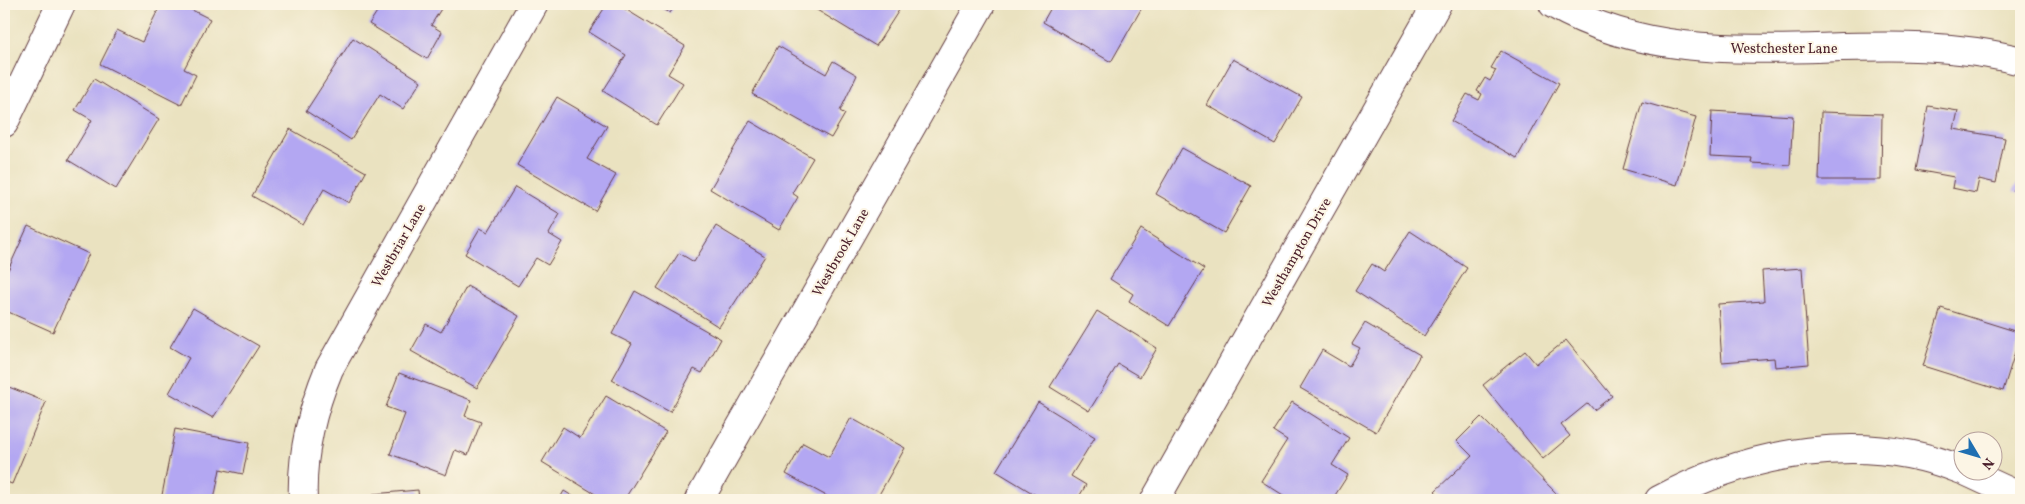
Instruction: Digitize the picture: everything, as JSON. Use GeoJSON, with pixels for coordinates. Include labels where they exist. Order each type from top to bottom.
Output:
{"type":"FeatureCollection","features":[{"type":"Feature","properties":{"kind":"street"},"geometry":{"type":"LineString","coordinates":[[4,123],[61,4]]}},
{"type":"Feature","properties":{"kind":"street","name":"Westbriar Lane"},"geometry":{"type":"LineString","coordinates":[[303,500],[307,444],[320,392],[329,369],[534,4]]}},
{"type":"Feature","properties":{"kind":"street","name":"Westbrook Lane"},"geometry":{"type":"LineString","coordinates":[[699,500],[981,4]]}},
{"type":"Feature","properties":{"kind":"street","name":"Westhampton Drive"},"geometry":{"type":"LineString","coordinates":[[1156,500],[1437,4]]}},
{"type":"Feature","properties":{"kind":"street","name":"Westchester Lane"},"geometry":{"type":"LineString","coordinates":[[1553,4],[1584,20],[1614,31],[1687,46],[1725,49],[1939,48],[1984,53],[2021,60]]}},
{"type":"Feature","properties":{"kind":"street"},"geometry":{"type":"LineString","coordinates":[[1660,500],[1721,471],[1759,460],[1800,453],[1878,450],[1916,455],[1952,467]]}},
{"type":"Feature","properties":{"kind":"street"},"geometry":{"type":"LineString","coordinates":[[1989,482],[2021,497]]}},
{"type":"Feature","properties":{"kind":"building"},"geometry":{"type":"Polygon","coordinates":[[[161,4],[180,4],[210,19],[184,69],[196,75],[181,105],[100,64],[117,30],[142,42],[161,4]]]}},
{"type":"Feature","properties":{"kind":"building"},"geometry":{"type":"Polygon","coordinates":[[[382,4],[444,4],[431,25],[442,32],[427,59],[369,24],[382,4]]]}},
{"type":"Feature","properties":{"kind":"building"},"geometry":{"type":"Polygon","coordinates":[[[607,4],[617,4],[685,46],[668,74],[683,83],[657,125],[603,91],[626,55],[589,32],[607,4]]]}},
{"type":"Feature","properties":{"kind":"building"},"geometry":{"type":"Polygon","coordinates":[[[655,4],[676,4],[670,13],[655,4]]]}},
{"type":"Feature","properties":{"kind":"building"},"geometry":{"type":"Polygon","coordinates":[[[807,4],[903,4],[876,46],[807,4]]]}},
{"type":"Feature","properties":{"kind":"building"},"geometry":{"type":"Polygon","coordinates":[[[1053,4],[1144,4],[1111,62],[1043,22],[1053,4]]]}},
{"type":"Feature","properties":{"kind":"building"},"geometry":{"type":"Polygon","coordinates":[[[353,38],[421,81],[403,109],[380,94],[351,140],[306,111],[353,38]]]}},
{"type":"Feature","properties":{"kind":"building"},"geometry":{"type":"Polygon","coordinates":[[[778,46],[826,74],[833,61],[857,75],[840,111],[845,114],[831,138],[752,94],[778,46]]]}},
{"type":"Feature","properties":{"kind":"building"},"geometry":{"type":"Polygon","coordinates":[[[1501,51],[1559,83],[1517,158],[1451,121],[1467,94],[1479,100],[1482,94],[1477,91],[1485,78],[1490,81],[1496,70],[1491,68],[1501,51]]]}},
{"type":"Feature","properties":{"kind":"building"},"geometry":{"type":"Polygon","coordinates":[[[1233,59],[1302,97],[1275,144],[1207,105],[1233,59]]]}},
{"type":"Feature","properties":{"kind":"building"},"geometry":{"type":"Polygon","coordinates":[[[94,79],[159,119],[116,189],[68,160],[92,120],[75,110],[94,79]]]}},
{"type":"Feature","properties":{"kind":"building"},"geometry":{"type":"Polygon","coordinates":[[[557,97],[607,126],[587,159],[616,175],[595,211],[517,165],[557,97]]]}},
{"type":"Feature","properties":{"kind":"building"},"geometry":{"type":"Polygon","coordinates":[[[1642,102],[1696,117],[1677,185],[1623,169],[1642,102]]]}},
{"type":"Feature","properties":{"kind":"building"},"geometry":{"type":"Polygon","coordinates":[[[1928,106],[1958,111],[1954,129],[2005,138],[1996,183],[1979,179],[1976,193],[1952,188],[1954,177],[1916,170],[1928,106]]]}},
{"type":"Feature","properties":{"kind":"building"},"geometry":{"type":"Polygon","coordinates":[[[1712,111],[1793,116],[1790,165],[1751,163],[1752,158],[1710,156],[1712,111]]]}},
{"type":"Feature","properties":{"kind":"building"},"geometry":{"type":"Polygon","coordinates":[[[1821,112],[1882,114],[1881,180],[1819,180],[1821,112]]]}},
{"type":"Feature","properties":{"kind":"building"},"geometry":{"type":"Polygon","coordinates":[[[750,121],[813,158],[792,193],[798,197],[779,230],[710,189],[750,121]]]}},
{"type":"Feature","properties":{"kind":"building"},"geometry":{"type":"Polygon","coordinates":[[[290,129],[366,172],[349,203],[324,189],[303,225],[252,196],[290,129]]]}},
{"type":"Feature","properties":{"kind":"building"},"geometry":{"type":"Polygon","coordinates":[[[1182,148],[1251,186],[1224,233],[1156,194],[1182,148]]]}},
{"type":"Feature","properties":{"kind":"building"},"geometry":{"type":"Polygon","coordinates":[[[2021,178],[2021,195],[2013,191],[2021,178]]]}},
{"type":"Feature","properties":{"kind":"building"},"geometry":{"type":"Polygon","coordinates":[[[515,187],[560,214],[549,234],[562,242],[548,265],[536,258],[518,286],[465,254],[480,228],[488,232],[515,187]]]}},
{"type":"Feature","properties":{"kind":"building"},"geometry":{"type":"Polygon","coordinates":[[[28,226],[89,254],[53,332],[4,310],[4,269],[8,270],[28,226]]]}},
{"type":"Feature","properties":{"kind":"building"},"geometry":{"type":"Polygon","coordinates":[[[716,226],[765,256],[719,327],[657,288],[679,253],[694,262],[716,226]]]}},
{"type":"Feature","properties":{"kind":"building"},"geometry":{"type":"Polygon","coordinates":[[[1141,229],[1204,269],[1169,326],[1129,301],[1133,294],[1110,279],[1141,229]]]}},
{"type":"Feature","properties":{"kind":"building"},"geometry":{"type":"Polygon","coordinates":[[[1410,231],[1467,268],[1424,336],[1355,291],[1372,264],[1384,272],[1410,231]]]}},
{"type":"Feature","properties":{"kind":"building"},"geometry":{"type":"Polygon","coordinates":[[[1802,268],[1809,364],[1775,367],[1774,358],[1722,362],[1718,304],[1764,301],[1762,271],[1802,268]]]}},
{"type":"Feature","properties":{"kind":"building"},"geometry":{"type":"Polygon","coordinates":[[[467,286],[519,316],[477,388],[411,351],[426,324],[441,332],[467,286]]]}},
{"type":"Feature","properties":{"kind":"building"},"geometry":{"type":"Polygon","coordinates":[[[635,291],[721,339],[702,373],[694,369],[670,412],[612,380],[632,344],[612,334],[635,291]]]}},
{"type":"Feature","properties":{"kind":"building"},"geometry":{"type":"Polygon","coordinates":[[[193,308],[259,346],[213,418],[169,393],[189,358],[170,347],[193,308]]]}},
{"type":"Feature","properties":{"kind":"building"},"geometry":{"type":"Polygon","coordinates":[[[1941,308],[2021,333],[2003,391],[1923,366],[1941,308]]]}},
{"type":"Feature","properties":{"kind":"building"},"geometry":{"type":"Polygon","coordinates":[[[1097,311],[1157,348],[1140,377],[1118,364],[1089,411],[1050,387],[1097,311]]]}},
{"type":"Feature","properties":{"kind":"building"},"geometry":{"type":"Polygon","coordinates":[[[1365,323],[1420,355],[1376,432],[1300,388],[1322,350],[1349,366],[1360,348],[1352,344],[1365,323]]]}},
{"type":"Feature","properties":{"kind":"building"},"geometry":{"type":"Polygon","coordinates":[[[1566,340],[1612,396],[1594,410],[1588,403],[1561,425],[1570,436],[1543,459],[1483,385],[1525,351],[1536,364],[1566,340]]]}},
{"type":"Feature","properties":{"kind":"building"},"geometry":{"type":"Polygon","coordinates":[[[399,373],[471,400],[465,416],[481,422],[468,455],[455,450],[446,475],[390,454],[405,414],[386,407],[399,373]]]}},
{"type":"Feature","properties":{"kind":"building"},"geometry":{"type":"Polygon","coordinates":[[[4,385],[46,402],[12,484],[4,481],[4,385]]]}},
{"type":"Feature","properties":{"kind":"building"},"geometry":{"type":"Polygon","coordinates":[[[606,396],[666,432],[624,500],[605,500],[542,462],[563,427],[580,438],[606,396]]]}},
{"type":"Feature","properties":{"kind":"building"},"geometry":{"type":"Polygon","coordinates":[[[1038,402],[1095,437],[1071,476],[1086,485],[1077,500],[1044,500],[996,471],[1038,402]]]}},
{"type":"Feature","properties":{"kind":"building"},"geometry":{"type":"Polygon","coordinates":[[[1292,402],[1349,438],[1332,465],[1348,475],[1332,500],[1291,500],[1261,481],[1287,440],[1273,431],[1292,402]]]}},
{"type":"Feature","properties":{"kind":"building"},"geometry":{"type":"Polygon","coordinates":[[[1481,417],[1561,498],[1560,500],[1444,500],[1435,491],[1472,456],[1457,441],[1481,417]]]}},
{"type":"Feature","properties":{"kind":"building"},"geometry":{"type":"Polygon","coordinates":[[[851,418],[905,448],[876,500],[834,500],[786,474],[803,443],[829,457],[851,418]]]}},
{"type":"Feature","properties":{"kind":"building"},"geometry":{"type":"Polygon","coordinates":[[[175,429],[249,443],[243,474],[220,469],[214,500],[161,500],[175,429]]]}},
{"type":"Feature","properties":{"kind":"building"},"geometry":{"type":"Polygon","coordinates":[[[418,490],[419,500],[374,500],[373,494],[418,490]]]}},
{"type":"Feature","properties":{"kind":"building"},"geometry":{"type":"Polygon","coordinates":[[[564,491],[579,500],[559,500],[564,491]]]}}]}
